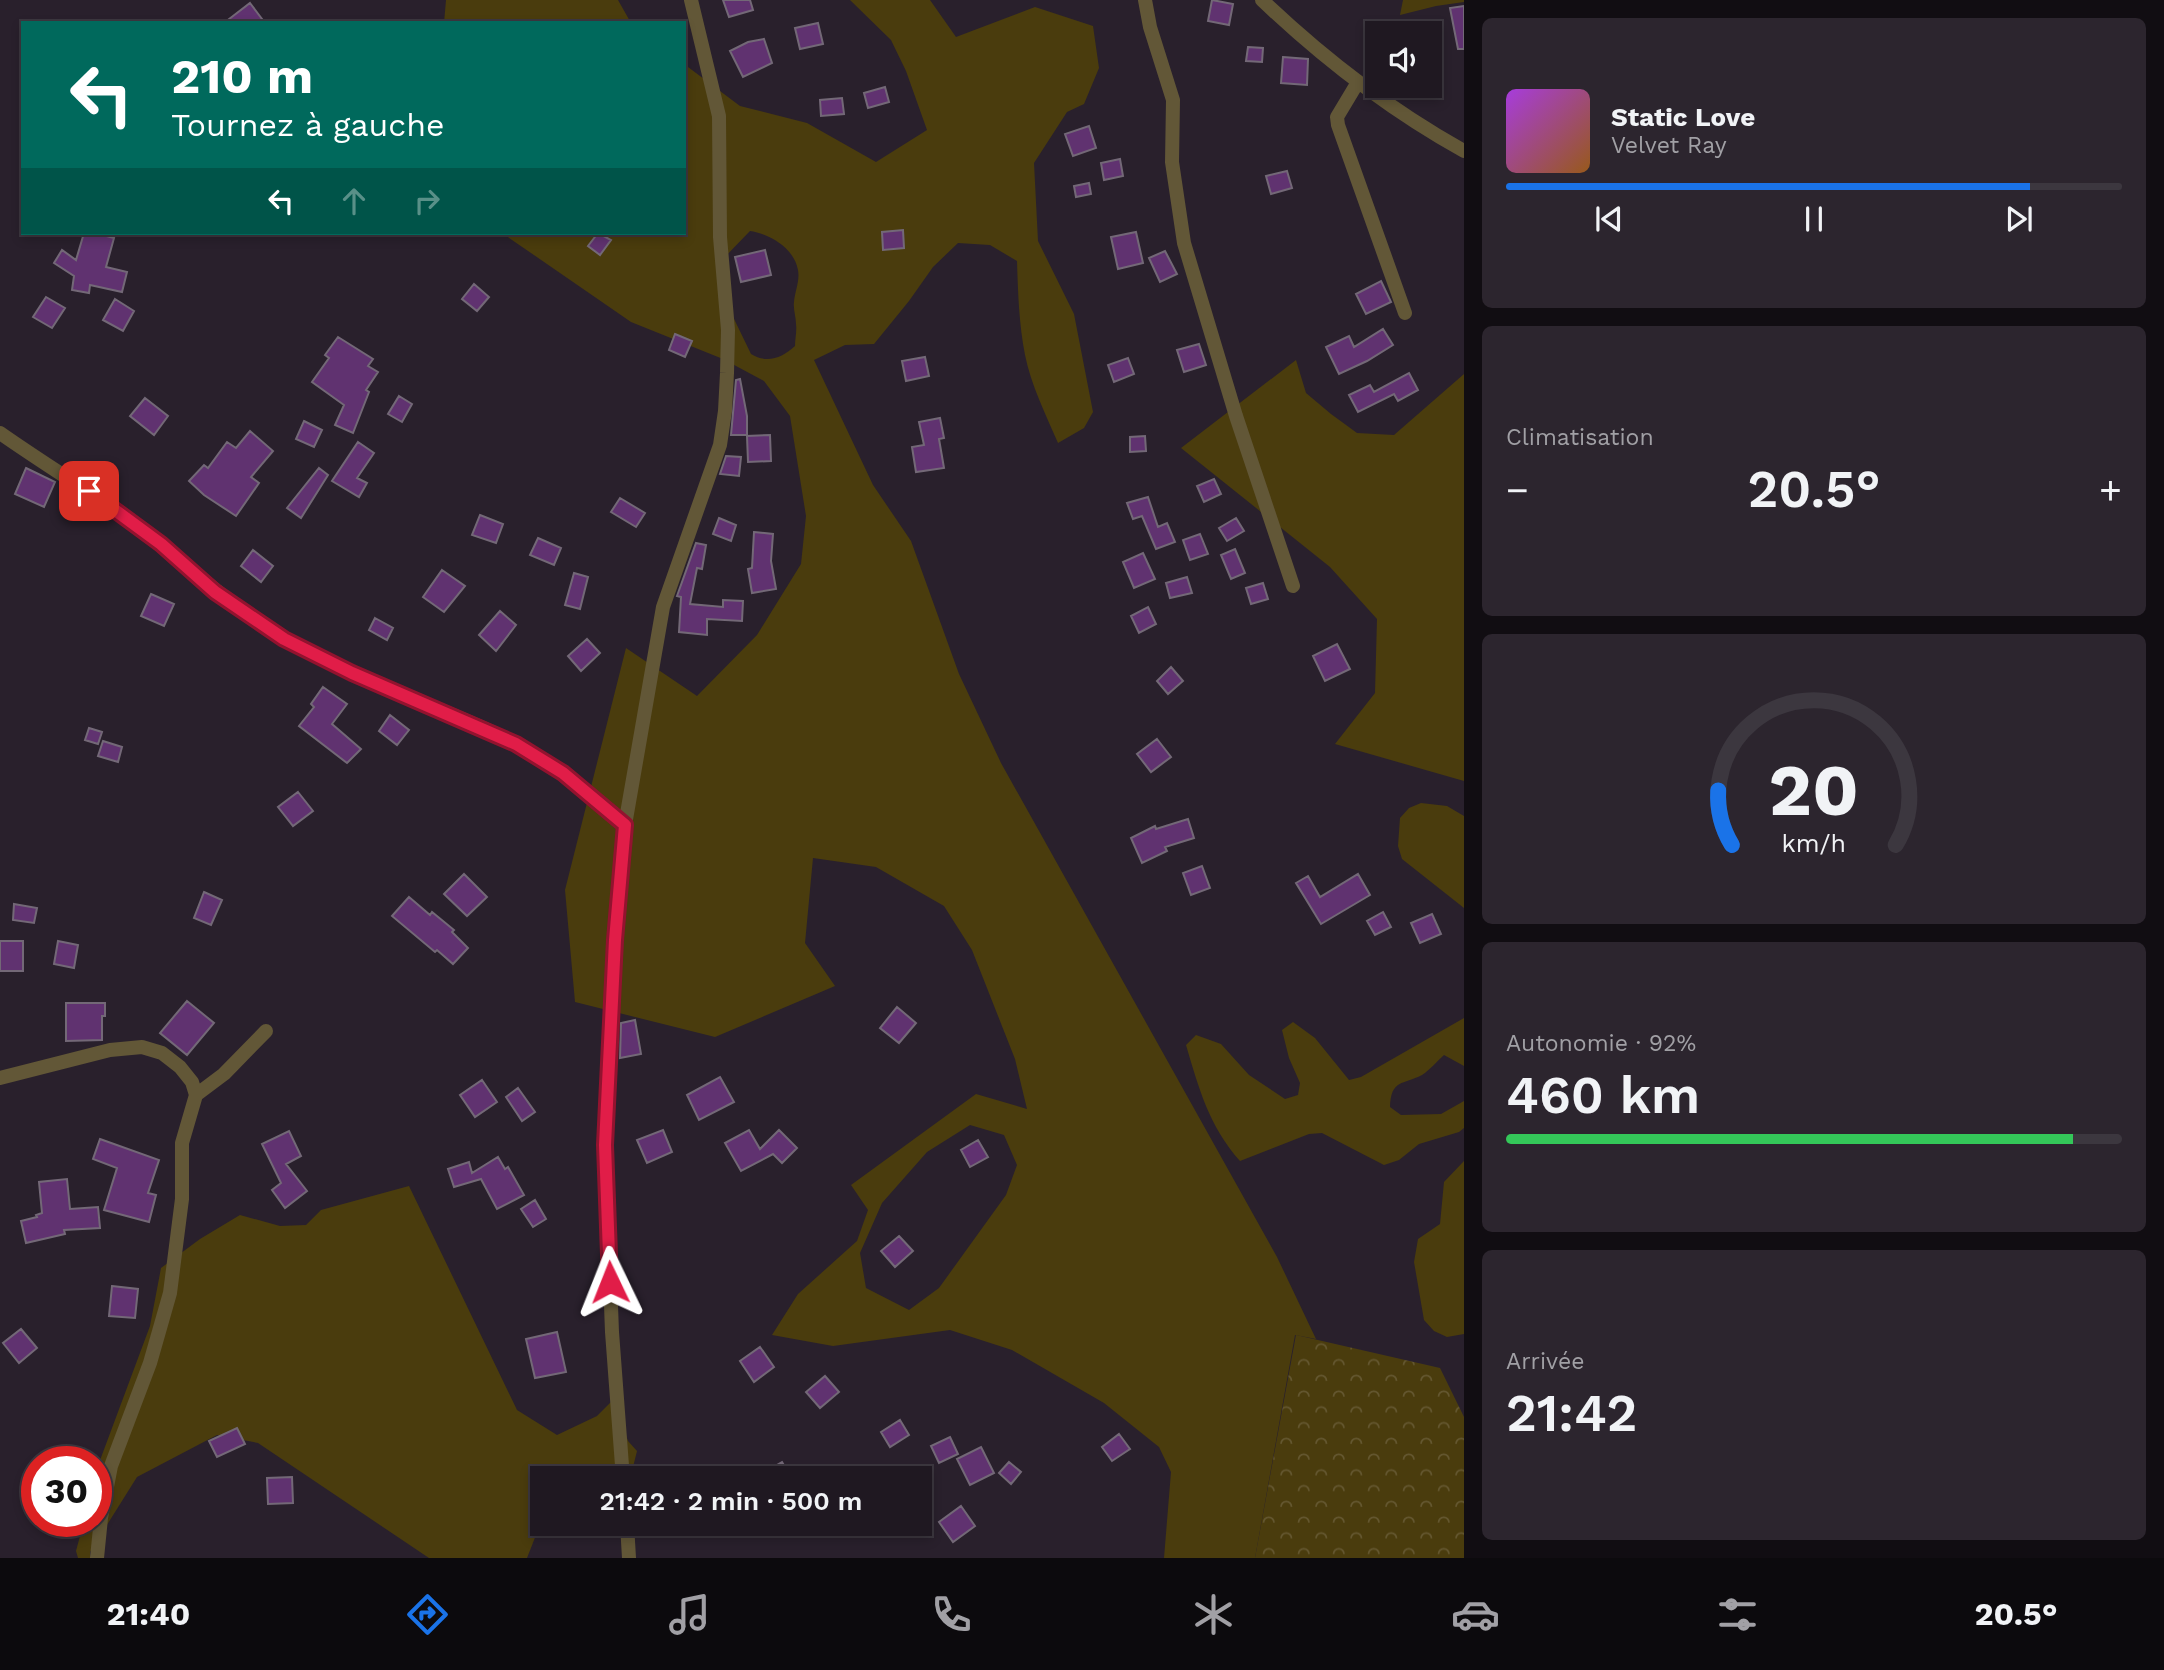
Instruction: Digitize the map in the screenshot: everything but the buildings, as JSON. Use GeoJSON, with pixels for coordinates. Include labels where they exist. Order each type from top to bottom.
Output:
{"type":"FeatureCollection","features":[{"type":"Feature","properties":{"kind":"street"},"geometry":{"type":"LineString","coordinates":[[622,1466],[611,1332],[605,1145],[615,940],[625,825],[663,607],[720,445],[726,411],[728,330],[720,237],[719,116],[691,0]]}},
{"type":"Feature","properties":{"kind":"street"},"geometry":{"type":"LineString","coordinates":[[1145,0],[1150,27],[1173,100],[1172,162],[1184,243],[1236,416],[1293,586]]}},
{"type":"Feature","properties":{"kind":"street"},"geometry":{"type":"LineString","coordinates":[[1262,0],[1323,55],[1358,82],[1416,123],[1464,151]]}},
{"type":"Feature","properties":{"kind":"street"},"geometry":{"type":"LineString","coordinates":[[1358,82],[1337,117],[1338,125],[1405,313]]}},
{"type":"Feature","properties":{"kind":"street"},"geometry":{"type":"LineString","coordinates":[[0,433],[89,491],[161,544],[215,592],[284,639],[352,673],[516,744],[563,773],[625,825]]}},
{"type":"Feature","properties":{"kind":"street"},"geometry":{"type":"LineString","coordinates":[[196,1095],[224,1074],[266,1031]]}},
{"type":"Feature","properties":{"kind":"street"},"geometry":{"type":"LineString","coordinates":[[0,1077],[110,1050],[142,1046],[162,1053],[180,1067],[192,1082],[196,1095],[182,1143],[181,1199],[170,1293],[150,1363],[111,1466],[97,1558]]}},
{"type":"Feature","properties":{"kind":"street"},"geometry":{"type":"LineString","coordinates":[[627,1536],[629,1558]]}},
{"type":"Feature","properties":{"kind":"green space"},"geometry":{"type":"Polygon","coordinates":[[[446,0],[618,0],[630,21],[444,21],[446,0]]]}},
{"type":"Feature","properties":{"kind":"green space"},"geometry":{"type":"Polygon","coordinates":[[[850,0],[930,0],[956,37],[1035,7],[1093,26],[1099,68],[1084,104],[1067,112],[1034,163],[1038,241],[1074,314],[1093,412],[1084,428],[1058,443],[1035,389],[1025,355],[1017,261],[990,245],[958,243],[933,267],[874,344],[845,345],[814,360],[873,485],[911,541],[959,674],[1001,763],[1277,1257],[1316,1339],[1295,1335],[1255,1558],[1164,1558],[1171,1472],[1159,1447],[1104,1403],[1012,1350],[950,1330],[833,1346],[772,1335],[798,1294],[857,1241],[868,1210],[851,1185],[976,1094],[1027,1109],[1015,1059],[972,950],[944,906],[876,867],[813,858],[805,943],[835,986],[715,1037],[575,1002],[565,890],[626,648],[697,696],[757,635],[801,564],[806,516],[790,416],[764,381],[723,359],[631,322],[505,235],[686,235],[686,66],[740,106],[807,123],[876,162],[927,130],[906,71],[891,40],[850,0]],[[750,231],[721,261],[722,294],[751,354],[769,359],[785,354],[795,346],[794,305],[798,270],[792,255],[780,243],[750,231]],[[970,1125],[927,1152],[882,1203],[860,1253],[866,1288],[909,1310],[939,1288],[1006,1195],[1017,1165],[1004,1135],[970,1125]]]}},
{"type":"Feature","properties":{"kind":"green space"},"geometry":{"type":"Polygon","coordinates":[[[1403,0],[1464,0],[1464,2],[1400,15],[1403,0]]]}},
{"type":"Feature","properties":{"kind":"green space"},"geometry":{"type":"Polygon","coordinates":[[[1296,360],[1306,393],[1357,433],[1394,435],[1464,374],[1464,781],[1335,744],[1375,693],[1377,619],[1330,567],[1181,448],[1296,360]]]}},
{"type":"Feature","properties":{"kind":"green space"},"geometry":{"type":"Polygon","coordinates":[[[1421,803],[1447,806],[1464,816],[1464,908],[1402,859],[1398,846],[1400,818],[1409,808],[1421,803]]]}},
{"type":"Feature","properties":{"kind":"green space"},"geometry":{"type":"Polygon","coordinates":[[[1464,1018],[1464,1066],[1444,1055],[1422,1075],[1399,1084],[1393,1092],[1390,1107],[1401,1115],[1441,1114],[1464,1101],[1464,1128],[1419,1144],[1399,1160],[1384,1165],[1322,1133],[1309,1134],[1240,1161],[1213,1121],[1186,1045],[1196,1035],[1221,1044],[1249,1075],[1285,1099],[1298,1095],[1300,1083],[1289,1058],[1282,1030],[1293,1022],[1315,1038],[1349,1080],[1361,1077],[1464,1018]]]}},
{"type":"Feature","properties":{"kind":"green space"},"geometry":{"type":"Polygon","coordinates":[[[1464,1161],[1464,1334],[1447,1337],[1434,1331],[1424,1320],[1414,1262],[1418,1239],[1440,1224],[1444,1182],[1464,1161]]]}},
{"type":"Feature","properties":{"kind":"green space"},"geometry":{"type":"Polygon","coordinates":[[[409,1186],[517,1410],[557,1435],[597,1416],[614,1399],[628,1441],[637,1451],[633,1466],[530,1466],[530,1536],[536,1536],[527,1558],[429,1558],[258,1443],[217,1435],[137,1477],[112,1517],[112,1446],[105,1446],[150,1326],[161,1268],[200,1239],[240,1215],[280,1226],[306,1225],[321,1210],[409,1186]]]}},
{"type":"Feature","properties":{"kind":"green space"},"geometry":{"type":"Polygon","coordinates":[[[1296,1335],[1440,1368],[1464,1417],[1464,1558],[1255,1558],[1296,1335]]]}},
{"type":"Feature","properties":{"kind":"green space"},"geometry":{"type":"Polygon","coordinates":[[[80,1537],[99,1537],[90,1552],[90,1558],[78,1558],[76,1551],[80,1537]]]}},
{"type":"Feature","properties":{"kind":"route"},"geometry":{"type":"LineString","coordinates":[[89,491],[161,544],[215,592],[284,639],[352,673],[516,744],[563,773],[625,825],[615,940],[605,1145],[610,1282]]}}]}
